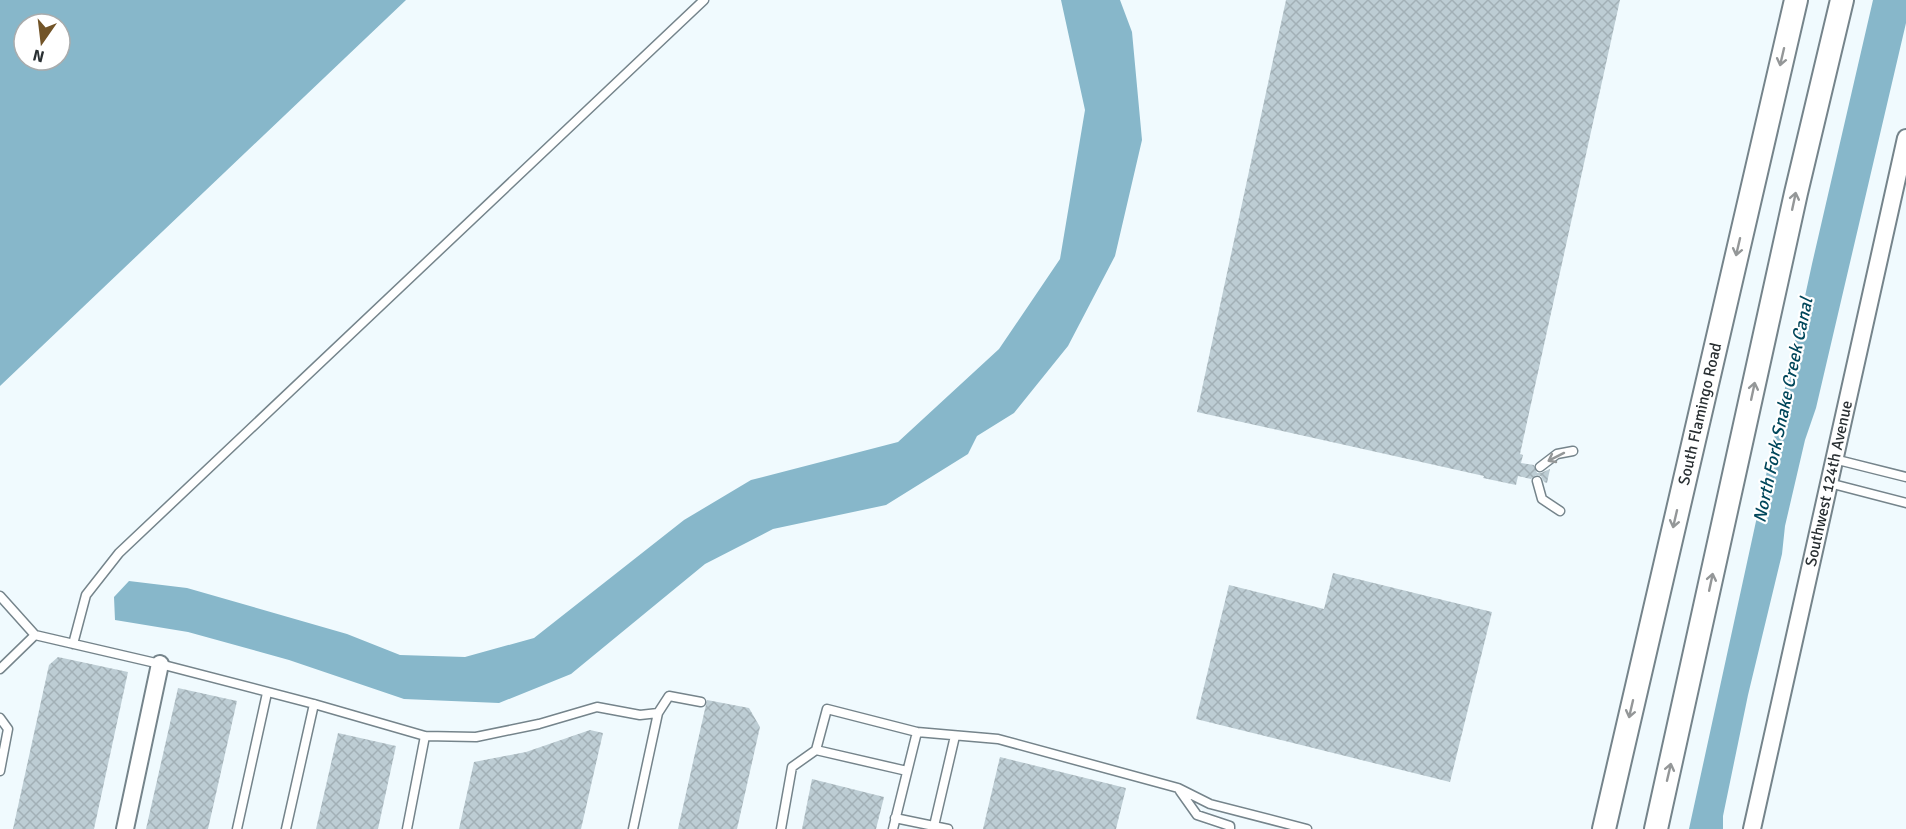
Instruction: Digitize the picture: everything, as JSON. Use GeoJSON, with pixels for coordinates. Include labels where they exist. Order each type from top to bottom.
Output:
{"type":"FeatureCollection","features":[{"type":"Feature","properties":{"kind":"main road","name":"South Flamingo Road"},"geometry":{"type":"LineString","coordinates":[[1604,829],[1796,0]]}},
{"type":"Feature","properties":{"kind":"main road"},"geometry":{"type":"LineString","coordinates":[[1656,829],[1796,193],[1842,0]]}},
{"type":"Feature","properties":{"kind":"street","name":"Southwest 124th Avenue"},"geometry":{"type":"LineString","coordinates":[[1752,829],[1906,138]]}},
{"type":"Feature","properties":{"kind":"street"},"geometry":{"type":"LineString","coordinates":[[125,829],[160,664]]}},
{"type":"Feature","properties":{"kind":"lane"},"geometry":{"type":"LineString","coordinates":[[72,644],[86,595],[119,553],[704,0]]}},
{"type":"Feature","properties":{"kind":"lane"},"geometry":{"type":"LineString","coordinates":[[1540,467],[1557,454],[1573,451]]}},
{"type":"Feature","properties":{"kind":"lane"},"geometry":{"type":"LineString","coordinates":[[1834,459],[1906,477]]}},
{"type":"Feature","properties":{"kind":"lane"},"geometry":{"type":"LineString","coordinates":[[1537,481],[1542,499],[1560,511]]}},
{"type":"Feature","properties":{"kind":"lane"},"geometry":{"type":"LineString","coordinates":[[1829,483],[1906,503]]}},
{"type":"Feature","properties":{"kind":"lane"},"geometry":{"type":"LineString","coordinates":[[0,596],[35,635],[160,664],[425,736],[476,737],[539,724],[597,707],[640,715],[658,713]]}},
{"type":"Feature","properties":{"kind":"lane"},"geometry":{"type":"LineString","coordinates":[[0,669],[35,635]]}},
{"type":"Feature","properties":{"kind":"lane"},"geometry":{"type":"LineString","coordinates":[[237,829],[267,693]]}},
{"type":"Feature","properties":{"kind":"lane"},"geometry":{"type":"LineString","coordinates":[[633,829],[658,713],[669,696],[700,702]]}},
{"type":"Feature","properties":{"kind":"lane"},"geometry":{"type":"LineString","coordinates":[[286,829],[314,704]]}},
{"type":"Feature","properties":{"kind":"lane"},"geometry":{"type":"LineString","coordinates":[[781,829],[792,767],[816,750],[827,709],[917,732],[998,739],[1178,788],[1210,804],[1304,829]]}},
{"type":"Feature","properties":{"kind":"lane"},"geometry":{"type":"LineString","coordinates":[[0,718],[8,729],[0,771]]}},
{"type":"Feature","properties":{"kind":"lane"},"geometry":{"type":"LineString","coordinates":[[893,829],[917,732]]}},
{"type":"Feature","properties":{"kind":"lane"},"geometry":{"type":"LineString","coordinates":[[407,829],[425,736]]}},
{"type":"Feature","properties":{"kind":"lane"},"geometry":{"type":"LineString","coordinates":[[934,826],[955,736]]}},
{"type":"Feature","properties":{"kind":"lane"},"geometry":{"type":"LineString","coordinates":[[816,750],[906,771]]}},
{"type":"Feature","properties":{"kind":"lane"},"geometry":{"type":"LineString","coordinates":[[1178,788],[1197,815],[1230,826],[1230,829]]}},
{"type":"Feature","properties":{"kind":"lane"},"geometry":{"type":"LineString","coordinates":[[895,818],[948,829]]}},
{"type":"Feature","properties":{"kind":"water"},"geometry":{"type":"Polygon","coordinates":[[[0,0],[406,0],[0,386],[0,0]]]}},
{"type":"Feature","properties":{"kind":"water"},"geometry":{"type":"Polygon","coordinates":[[[1061,0],[1120,0],[1132,32],[1142,140],[1115,256],[1068,346],[1014,413],[977,436],[968,454],[886,505],[773,529],[705,564],[571,674],[499,703],[404,699],[289,660],[188,632],[115,620],[114,597],[129,581],[187,588],[347,634],[400,655],[465,657],[534,638],[684,520],[751,480],[898,442],[999,349],[1060,259],[1085,110],[1061,0]]]}},
{"type":"Feature","properties":{"kind":"water","name":"North Fork Snake Creek Canal"},"geometry":{"type":"Polygon","coordinates":[[[1873,0],[1906,0],[1906,23],[1816,408],[1805,440],[1785,526],[1782,554],[1748,695],[1723,816],[1723,829],[1689,829],[1812,264],[1873,0]]]}},
{"type":"Feature","properties":{"kind":"building"},"geometry":{"type":"Polygon","coordinates":[[[1286,0],[1620,0],[1520,454],[1523,455],[1521,463],[1534,465],[1537,473],[1550,469],[1547,483],[1541,476],[1536,475],[1531,479],[1518,476],[1516,485],[1197,412],[1286,0]]]}},
{"type":"Feature","properties":{"kind":"building"},"geometry":{"type":"Polygon","coordinates":[[[1333,573],[1492,612],[1450,782],[1196,719],[1229,585],[1324,609],[1333,573]]]}},
{"type":"Feature","properties":{"kind":"building"},"geometry":{"type":"Polygon","coordinates":[[[58,657],[128,672],[94,829],[13,829],[49,665],[58,657]]]}},
{"type":"Feature","properties":{"kind":"building"},"geometry":{"type":"Polygon","coordinates":[[[178,688],[237,701],[208,829],[146,829],[178,688]]]}},
{"type":"Feature","properties":{"kind":"building"},"geometry":{"type":"Polygon","coordinates":[[[707,700],[749,708],[760,727],[737,829],[678,829],[707,700]]]}},
{"type":"Feature","properties":{"kind":"building"},"geometry":{"type":"Polygon","coordinates":[[[590,730],[603,733],[581,829],[459,829],[474,762],[526,752],[590,730]]]}},
{"type":"Feature","properties":{"kind":"building"},"geometry":{"type":"Polygon","coordinates":[[[338,733],[396,746],[378,829],[316,829],[338,733]]]}},
{"type":"Feature","properties":{"kind":"building"},"geometry":{"type":"Polygon","coordinates":[[[1000,757],[1126,788],[1116,829],[983,829],[1000,757]]]}},
{"type":"Feature","properties":{"kind":"building"},"geometry":{"type":"Polygon","coordinates":[[[812,779],[884,797],[876,829],[802,829],[812,779]]]}}]}
